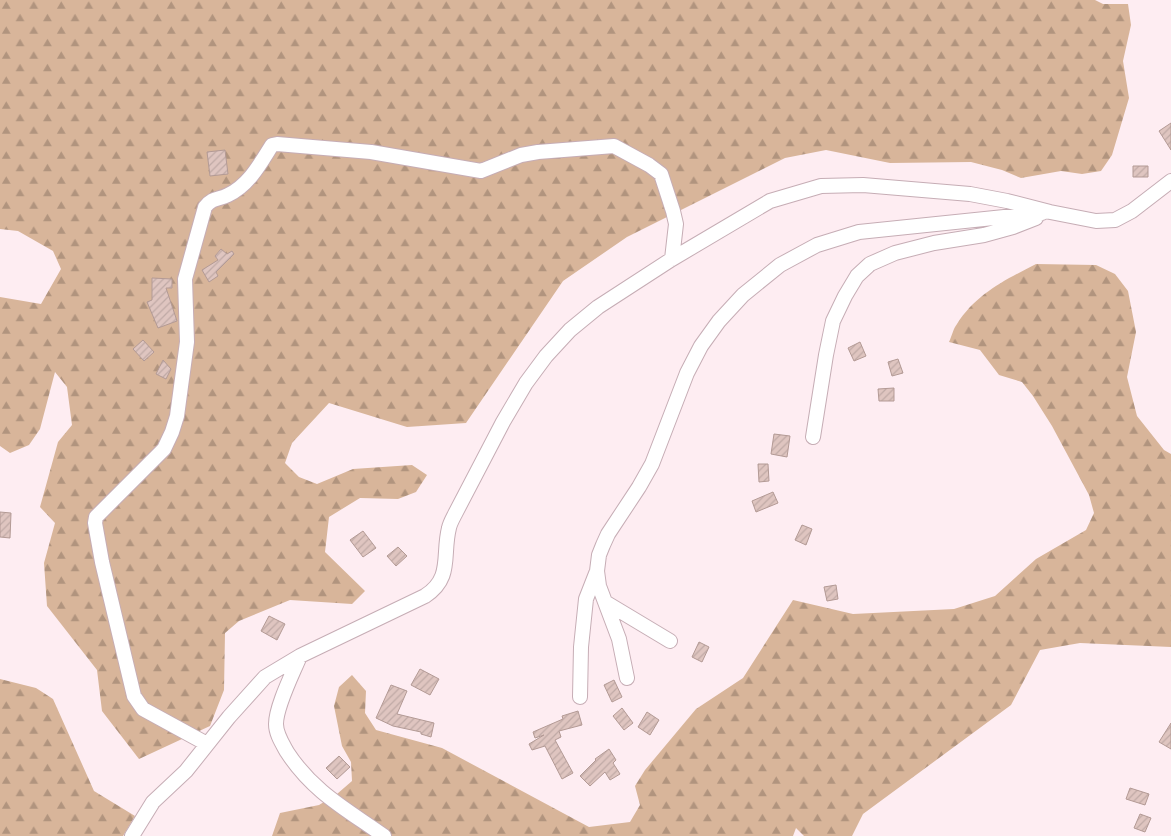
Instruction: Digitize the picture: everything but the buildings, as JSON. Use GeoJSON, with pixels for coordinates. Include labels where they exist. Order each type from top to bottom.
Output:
{"type":"FeatureCollection","features":[{"type":"Feature","properties":{"kind":"street"},"geometry":{"type":"LineString","coordinates":[[207,744],[143,709],[134,696],[102,562],[95,523],[96,517],[164,449],[172,432],[177,416],[187,342],[185,280],[204,207],[213,199],[228,195],[250,179],[272,146],[277,144],[371,152],[481,171],[522,155],[614,146],[650,164],[661,174],[676,224],[672,259]]}},
{"type":"Feature","properties":{"kind":"street"},"geometry":{"type":"LineString","coordinates":[[132,836],[153,802],[186,771],[229,716],[264,677],[300,656],[425,596],[439,584],[447,562],[449,528],[455,514],[503,422],[526,383],[541,363],[580,321],[672,259],[770,202],[821,186],[864,185],[970,194],[1096,221],[1115,220],[1132,211],[1171,181]]}},
{"type":"Feature","properties":{"kind":"street"},"geometry":{"type":"LineString","coordinates":[[813,438],[833,321],[845,296],[858,276],[870,264],[895,253],[1013,227],[1050,212]]}},
{"type":"Feature","properties":{"kind":"street"},"geometry":{"type":"LineString","coordinates":[[580,697],[581,647],[586,599],[597,571],[599,555],[608,534],[652,464],[687,373],[700,346],[719,321],[743,295],[780,265],[817,245],[859,232],[1050,212]]}},
{"type":"Feature","properties":{"kind":"street"},"geometry":{"type":"LineString","coordinates":[[597,571],[599,586],[619,640],[627,678]]}},
{"type":"Feature","properties":{"kind":"street"},"geometry":{"type":"LineString","coordinates":[[605,602],[670,641]]}},
{"type":"Feature","properties":{"kind":"street"},"geometry":{"type":"LineString","coordinates":[[300,656],[280,704],[276,722],[277,734],[305,777],[319,791],[384,836]]}},
{"type":"Feature","properties":{"kind":"green space"},"geometry":{"type":"Polygon","coordinates":[[[0,0],[1095,0],[1103,4],[1128,4],[1131,25],[1123,61],[1129,98],[1112,155],[1101,171],[1082,174],[1061,171],[1021,178],[1002,170],[971,162],[890,163],[826,150],[785,158],[627,237],[563,281],[466,423],[407,427],[329,403],[292,443],[285,463],[299,477],[317,484],[353,469],[412,465],[427,475],[416,492],[398,499],[360,498],[329,517],[325,552],[365,591],[352,604],[290,600],[239,621],[225,633],[224,690],[210,726],[139,759],[102,711],[97,670],[47,606],[44,563],[55,523],[40,507],[58,442],[72,425],[67,387],[55,372],[40,429],[29,445],[10,453],[0,446],[0,297],[41,304],[61,269],[53,251],[18,231],[0,229],[0,0]]]}},
{"type":"Feature","properties":{"kind":"green space"},"geometry":{"type":"Polygon","coordinates":[[[1036,264],[1096,265],[1115,274],[1128,291],[1136,332],[1127,377],[1137,416],[1164,450],[1171,454],[1171,647],[1080,643],[1040,650],[1011,705],[863,814],[852,836],[804,836],[796,828],[793,836],[272,836],[280,813],[319,805],[337,794],[352,781],[351,762],[342,746],[334,706],[339,687],[352,675],[366,691],[365,713],[376,730],[442,748],[589,827],[630,822],[640,805],[635,786],[645,770],[696,709],[743,678],[793,600],[853,614],[954,609],[995,596],[1036,559],[1086,530],[1094,513],[1089,495],[1052,426],[1033,396],[1022,382],[999,375],[980,350],[949,342],[956,326],[973,304],[1002,282],[1036,264]]]}},
{"type":"Feature","properties":{"kind":"green space"},"geometry":{"type":"Polygon","coordinates":[[[0,679],[36,688],[53,699],[94,791],[135,816],[123,836],[0,836],[0,679]]]}}]}
